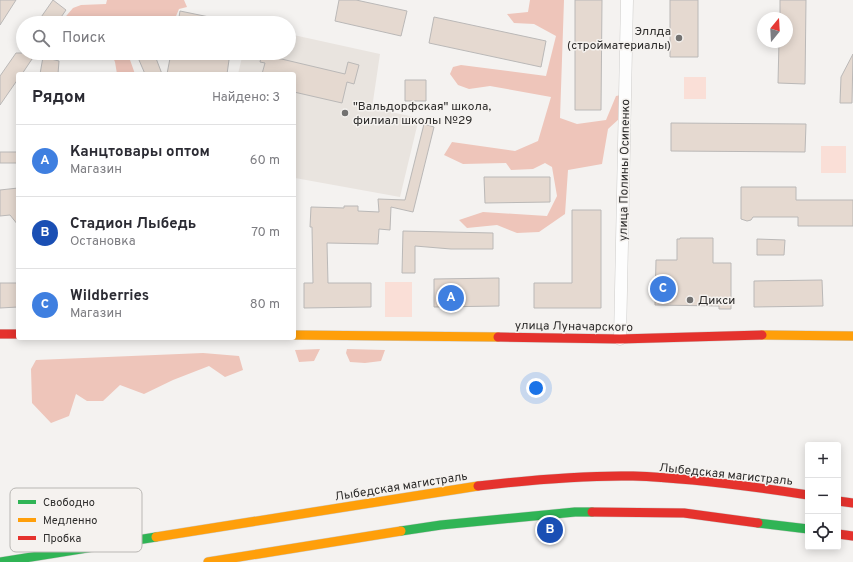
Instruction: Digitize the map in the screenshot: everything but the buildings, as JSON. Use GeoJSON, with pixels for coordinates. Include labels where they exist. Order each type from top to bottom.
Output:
{"type":"FeatureCollection","features":[{"type":"Feature","properties":{"kind":"main road"},"geometry":{"type":"LineString","coordinates":[[0,334],[16,334]]}},
{"type":"Feature","properties":{"kind":"main road","name":"улица Луначарского"},"geometry":{"type":"LineString","coordinates":[[296,335],[429,335],[620,339],[744,335],[853,336]]}},
{"type":"Feature","properties":{"kind":"main road","name":"Лыбедская магистраль"},"geometry":{"type":"LineString","coordinates":[[142,539],[435,491],[518,481],[577,477],[670,478],[755,486],[805,495]]}},
{"type":"Feature","properties":{"kind":"main road"},"geometry":{"type":"LineString","coordinates":[[841,501],[853,503]]}},
{"type":"Feature","properties":{"kind":"main road"},"geometry":{"type":"LineString","coordinates":[[208,562],[441,525],[575,512],[684,513],[805,529]]}},
{"type":"Feature","properties":{"kind":"main road"},"geometry":{"type":"LineString","coordinates":[[841,534],[853,536]]}},
{"type":"Feature","properties":{"kind":"main road","name":"Лыбедская магистраль"},"geometry":{"type":"LineString","coordinates":[[0,562],[61,552]]}},
{"type":"Feature","properties":{"kind":"street","name":"улица Полины Осипенко"},"geometry":{"type":"LineString","coordinates":[[620,339],[627,0]]}},
{"type":"Feature","properties":{"kind":"shaded area"},"geometry":{"type":"Polygon","coordinates":[[[107,0],[184,0],[187,7],[179,9],[176,16],[66,16],[73,8],[81,5],[106,4],[107,0]]]}},
{"type":"Feature","properties":{"kind":"shaded area"},"geometry":{"type":"Polygon","coordinates":[[[530,0],[564,0],[560,118],[577,124],[606,120],[616,96],[621,95],[620,118],[608,129],[602,164],[568,170],[565,214],[539,232],[517,233],[497,225],[467,228],[459,220],[483,212],[547,216],[557,196],[552,167],[545,163],[533,169],[511,170],[506,163],[463,164],[444,155],[452,142],[515,151],[538,141],[551,97],[490,86],[469,89],[458,85],[450,74],[453,67],[461,65],[546,76],[556,36],[534,24],[514,23],[507,14],[528,12],[530,0]]]}},
{"type":"Feature","properties":{"kind":"shaded area","name":"\"Вальдорфская\" школа, филиал школы №29"},"geometry":{"type":"Polygon","coordinates":[[[296,36],[380,54],[372,108],[419,118],[400,197],[296,178],[296,72],[238,72],[241,60],[296,60],[296,36]]]}},
{"type":"Feature","properties":{"kind":"shaded area"},"geometry":{"type":"Polygon","coordinates":[[[114,60],[130,60],[134,72],[117,72],[114,60]]]}},
{"type":"Feature","properties":{"kind":"shaded area"},"geometry":{"type":"Polygon","coordinates":[[[684,77],[706,77],[706,99],[684,99],[684,77]]]}},
{"type":"Feature","properties":{"kind":"shaded area"},"geometry":{"type":"Polygon","coordinates":[[[821,146],[846,146],[846,173],[821,173],[821,146]]]}},
{"type":"Feature","properties":{"kind":"shaded area"},"geometry":{"type":"Polygon","coordinates":[[[385,282],[412,282],[412,317],[385,317],[385,282]]]}},
{"type":"Feature","properties":{"kind":"shaded area"},"geometry":{"type":"Polygon","coordinates":[[[320,349],[314,361],[299,362],[295,350],[320,349]]]}},
{"type":"Feature","properties":{"kind":"shaded area"},"geometry":{"type":"Polygon","coordinates":[[[347,349],[385,350],[381,361],[365,363],[350,362],[346,353],[347,349]]]}},
{"type":"Feature","properties":{"kind":"shaded area"},"geometry":{"type":"Polygon","coordinates":[[[203,353],[239,356],[243,370],[225,377],[209,366],[173,380],[144,394],[120,385],[103,401],[87,401],[76,394],[69,416],[51,423],[32,403],[31,369],[36,360],[203,353]]]}},
{"type":"Feature","properties":{"kind":"traffic: fast"},"geometry":{"type":"LineString","coordinates":[[401,531],[441,525],[575,512],[592,512]]}},
{"type":"Feature","properties":{"kind":"traffic: fast"},"geometry":{"type":"LineString","coordinates":[[758,523],[805,529]]}},
{"type":"Feature","properties":{"kind":"traffic: fast"},"geometry":{"type":"LineString","coordinates":[[142,539],[156,537]]}},
{"type":"Feature","properties":{"kind":"traffic: fast"},"geometry":{"type":"LineString","coordinates":[[0,562],[62,552]]}},
{"type":"Feature","properties":{"kind":"traffic: slow"},"geometry":{"type":"LineString","coordinates":[[296,335],[498,337]]}},
{"type":"Feature","properties":{"kind":"traffic: slow"},"geometry":{"type":"LineString","coordinates":[[762,335],[853,336]]}},
{"type":"Feature","properties":{"kind":"traffic: slow"},"geometry":{"type":"LineString","coordinates":[[156,537],[478,486]]}},
{"type":"Feature","properties":{"kind":"traffic: slow"},"geometry":{"type":"LineString","coordinates":[[208,562],[401,531]]}},
{"type":"Feature","properties":{"kind":"traffic: jam"},"geometry":{"type":"LineString","coordinates":[[0,334],[16,334]]}},
{"type":"Feature","properties":{"kind":"traffic: jam"},"geometry":{"type":"LineString","coordinates":[[498,337],[620,339],[762,335]]}},
{"type":"Feature","properties":{"kind":"traffic: jam"},"geometry":{"type":"LineString","coordinates":[[478,486],[555,478],[633,476],[720,483],[805,495]]}},
{"type":"Feature","properties":{"kind":"traffic: jam"},"geometry":{"type":"LineString","coordinates":[[841,501],[853,503]]}},
{"type":"Feature","properties":{"kind":"traffic: jam"},"geometry":{"type":"LineString","coordinates":[[592,512],[684,513],[758,523]]}},
{"type":"Feature","properties":{"kind":"traffic: jam"},"geometry":{"type":"LineString","coordinates":[[841,534],[853,536]]}},
{"type":"Feature","properties":{"kind":"place","name":"Эллда (стройматериалы)"},"geometry":{"type":"Point","coordinates":[679,38]}},
{"type":"Feature","properties":{"kind":"place","name":"\"Вальдорфская\" школа, филиал школы №29"},"geometry":{"type":"Point","coordinates":[345,113]}},
{"type":"Feature","properties":{"kind":"place","name":"Wildberries"},"geometry":{"type":"Point","coordinates":[663,289]}},
{"type":"Feature","properties":{"kind":"place","name":"Канцтовары оптом"},"geometry":{"type":"Point","coordinates":[451,298]}},
{"type":"Feature","properties":{"kind":"place","name":"Дикси"},"geometry":{"type":"Point","coordinates":[690,300]}},
{"type":"Feature","properties":{"kind":"place","name":"Стадион Лыбедь"},"geometry":{"type":"Point","coordinates":[550,530]}}]}
